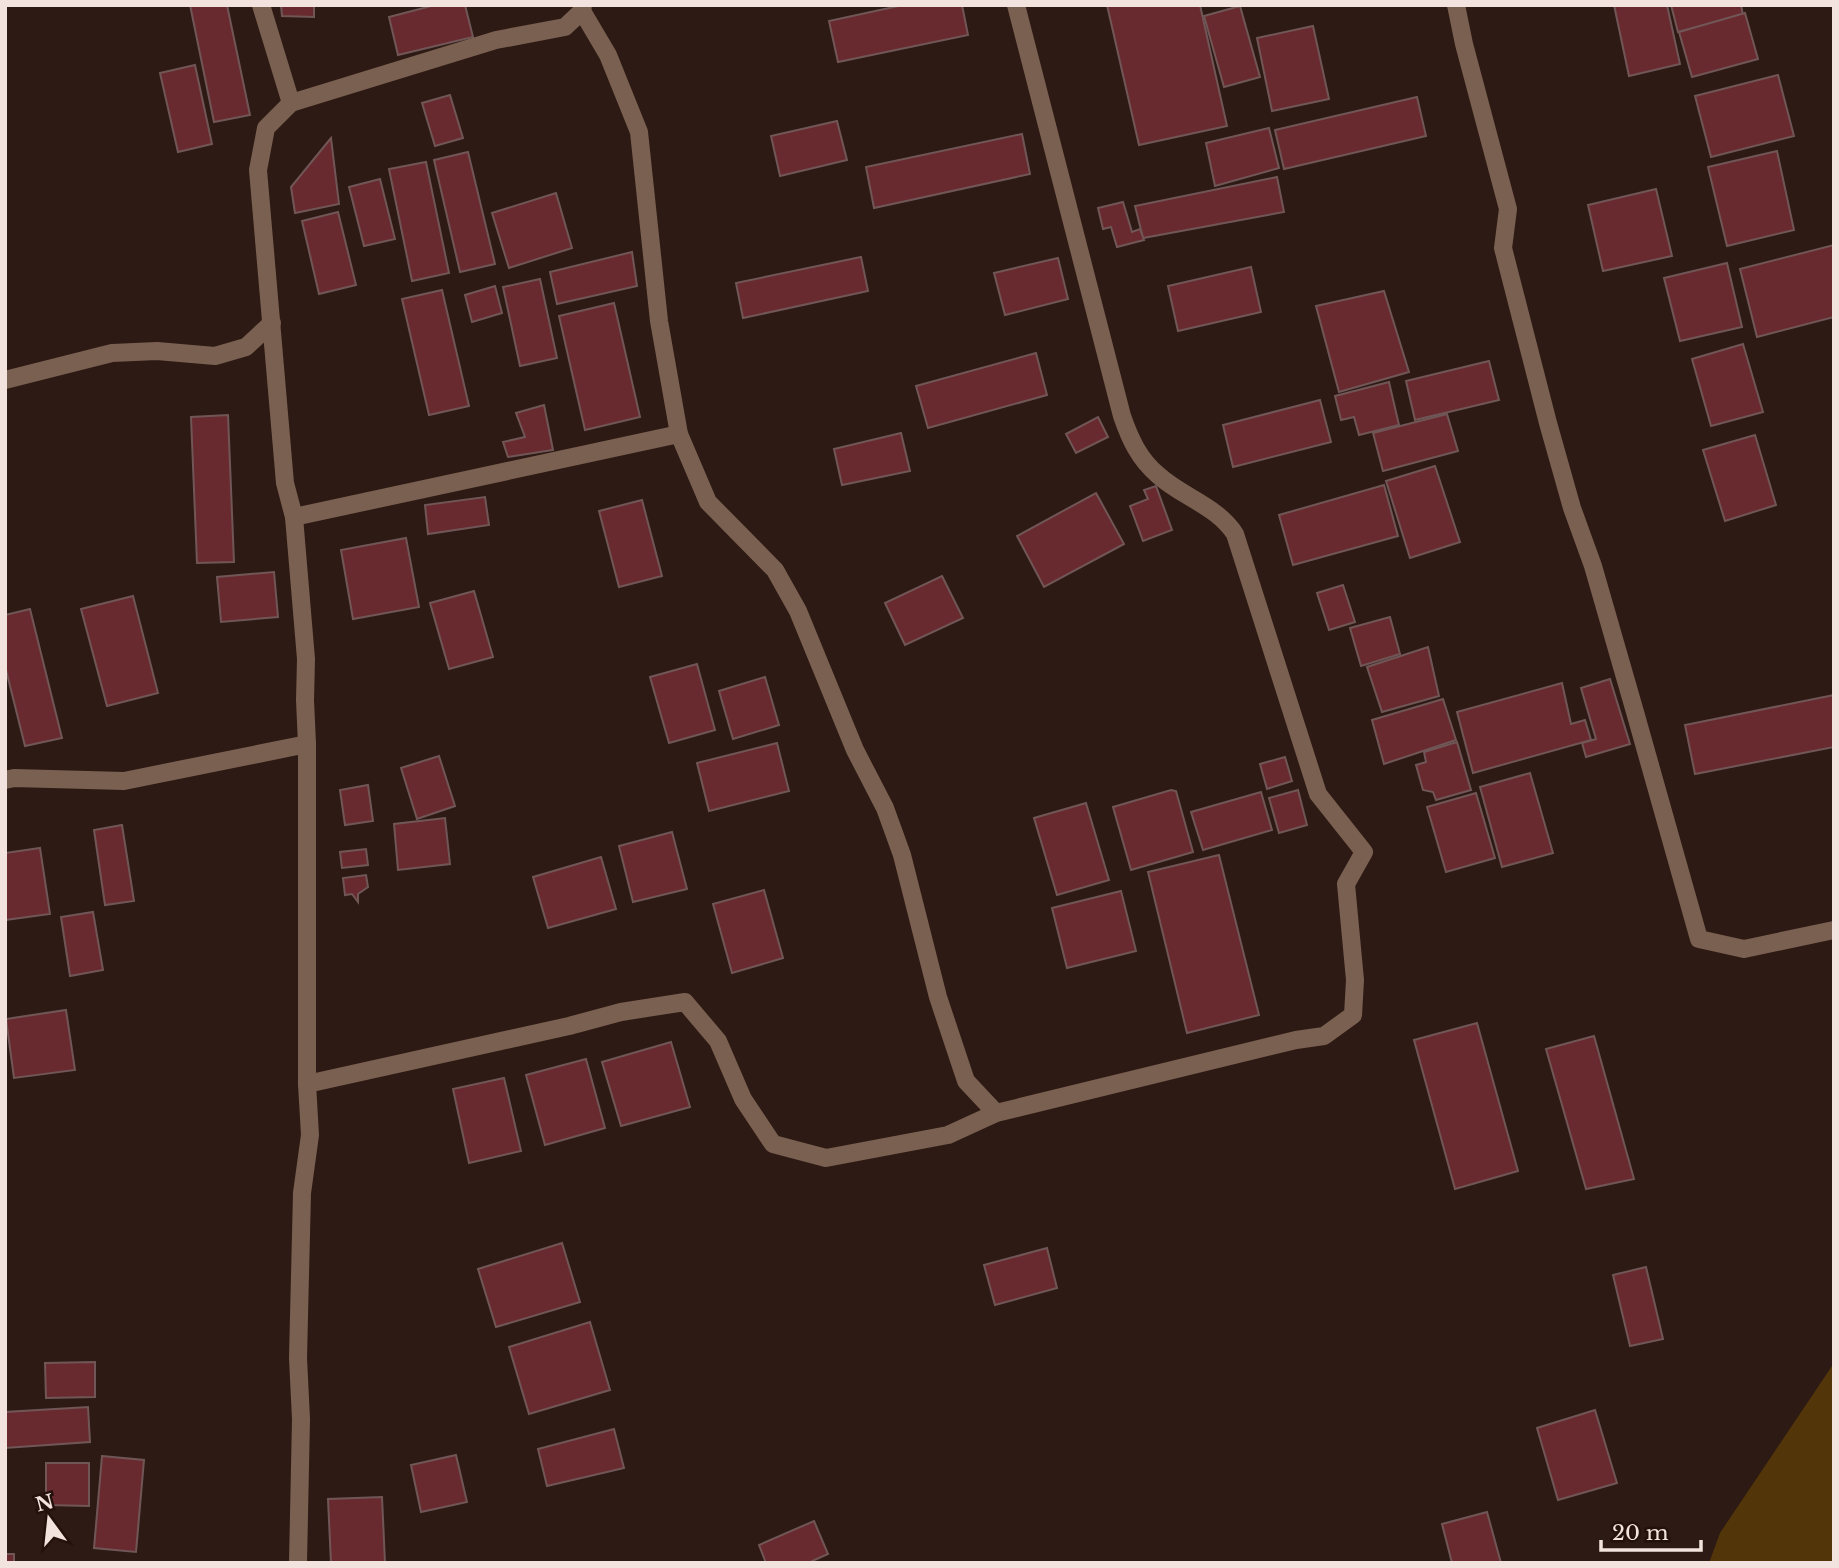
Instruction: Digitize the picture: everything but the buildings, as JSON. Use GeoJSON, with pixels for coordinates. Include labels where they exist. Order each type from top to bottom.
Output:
{"type":"FeatureCollection","features":[{"type":"Feature","properties":{"kind":"street"},"geometry":{"type":"LineString","coordinates":[[261,5],[291,103]]}},
{"type":"Feature","properties":{"kind":"street"},"geometry":{"type":"LineString","coordinates":[[307,1084],[621,1012],[685,1002],[718,1041],[743,1099],[773,1144],[826,1158],[948,1135],[996,1113],[1296,1040],[1324,1036],[1353,1015],[1355,980],[1346,884],[1364,852],[1318,794],[1235,534],[1226,521],[1158,476],[1133,448],[1118,403],[1016,5]]}},
{"type":"Feature","properties":{"kind":"street"},"geometry":{"type":"LineString","coordinates":[[1456,5],[1508,209],[1503,248],[1548,423],[1639,725],[1699,939],[1744,949],[1834,930]]}},
{"type":"Feature","properties":{"kind":"street"},"geometry":{"type":"LineString","coordinates":[[298,1563],[301,1419],[298,1358],[302,1193],[310,1135],[307,1084],[306,659],[294,517],[285,483],[258,170],[266,128],[291,103],[496,40],[565,27],[582,8],[608,55],[639,132],[659,321],[679,434],[708,502],[775,570],[798,611],[855,750],[886,808],[902,855],[938,997],[967,1081],[996,1113]]}},
{"type":"Feature","properties":{"kind":"street"},"geometry":{"type":"LineString","coordinates":[[5,380],[113,353],[157,351],[215,356],[246,347],[272,323]]}},
{"type":"Feature","properties":{"kind":"street"},"geometry":{"type":"LineString","coordinates":[[294,517],[679,434]]}},
{"type":"Feature","properties":{"kind":"street"},"geometry":{"type":"LineString","coordinates":[[5,780],[124,781],[307,744]]}},
{"type":"Feature","properties":{"kind":"shaded area"},"geometry":{"type":"Polygon","coordinates":[[[1834,1363],[1834,1563],[1709,1563],[1720,1533],[1834,1363]]]}}]}
